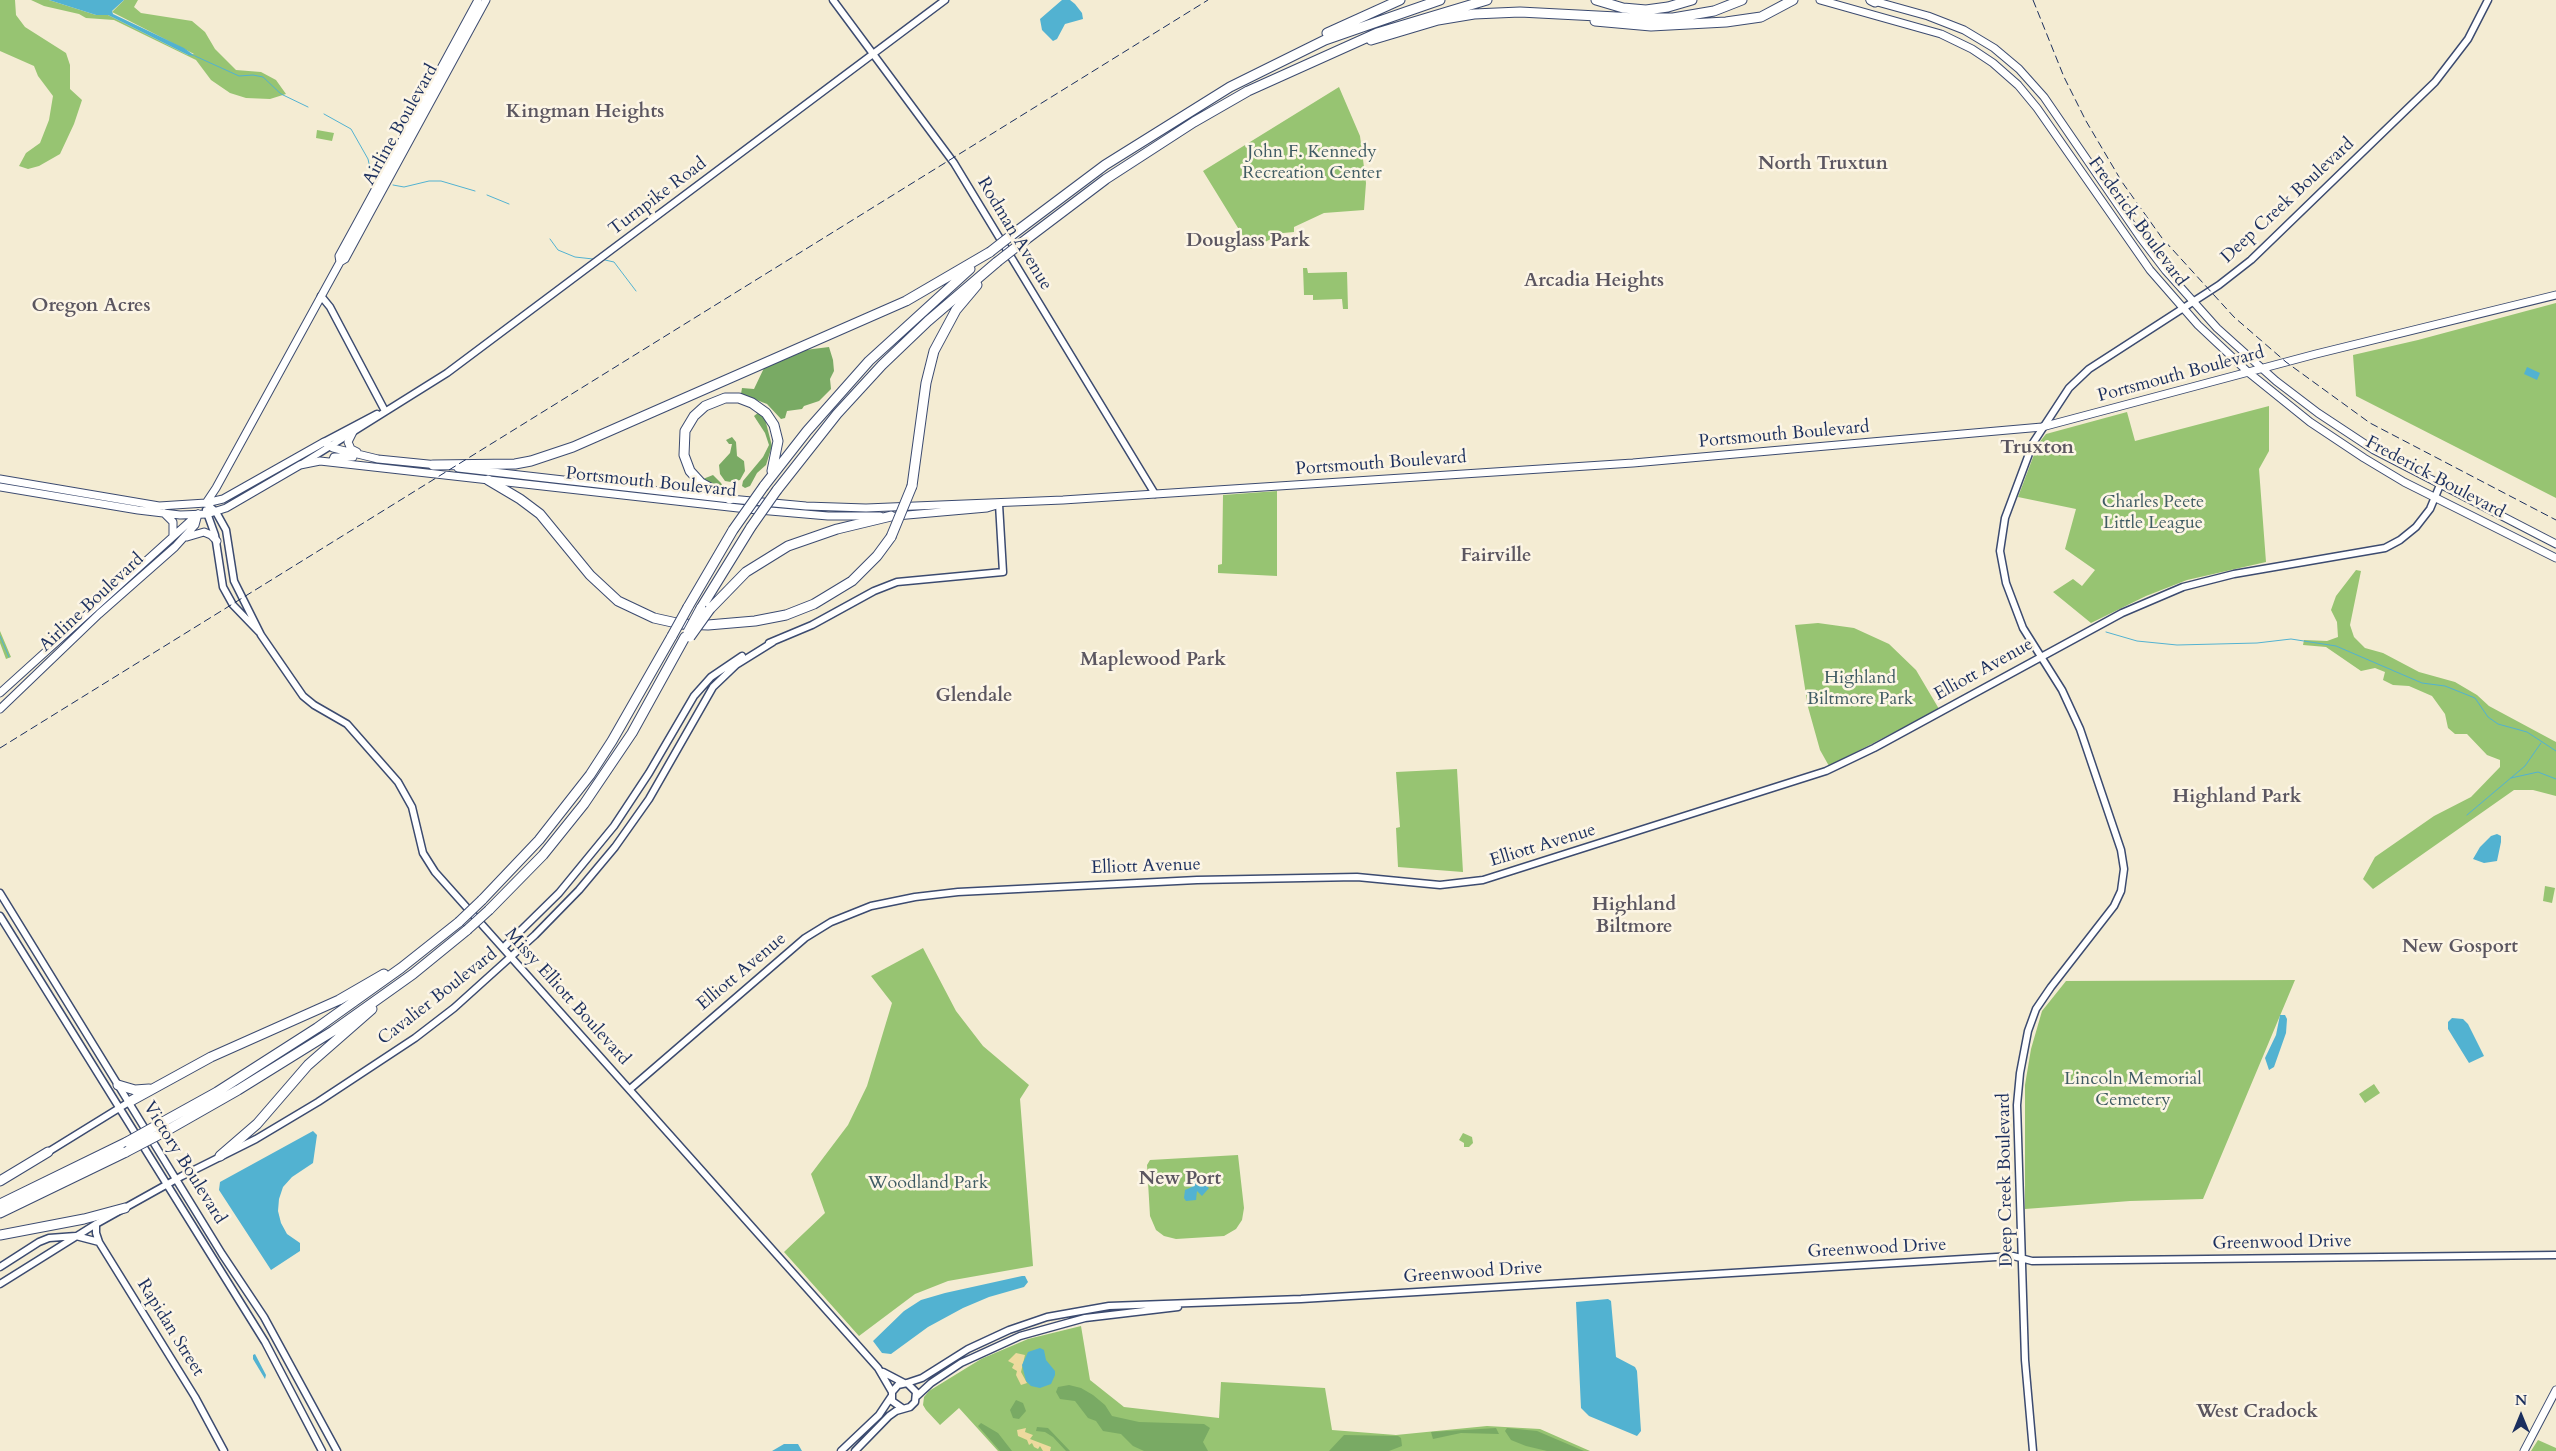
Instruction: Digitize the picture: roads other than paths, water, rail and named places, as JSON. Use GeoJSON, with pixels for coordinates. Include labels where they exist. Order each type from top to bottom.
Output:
{"type":"FeatureCollection","features":[{"type":"Feature","properties":{"kind":"highway"},"geometry":{"type":"LineString","coordinates":[[0,1213],[126,1152],[318,1028],[459,922],[539,840],[590,775],[612,741],[733,530],[771,476],[869,362],[917,315],[990,252],[1078,184],[1147,137],[1289,52],[1400,0]]}},
{"type":"Feature","properties":{"kind":"highway"},"geometry":{"type":"LineString","coordinates":[[1256,73],[1304,49],[1360,26],[1440,0]]}},
{"type":"Feature","properties":{"kind":"highway"},"geometry":{"type":"LineString","coordinates":[[220,1156],[257,1124],[322,1051],[467,930],[543,855],[584,804],[632,733],[706,609],[751,526],[837,414],[869,379],[928,321],[997,262],[1106,179],[1194,122],[1248,90],[1348,44],[1413,20],[1488,0]]}},
{"type":"Feature","properties":{"kind":"highway"},"geometry":{"type":"LineString","coordinates":[[1596,0],[1623,8],[1646,10],[1668,7],[1692,0]]}},
{"type":"Feature","properties":{"kind":"highway"},"geometry":{"type":"LineString","coordinates":[[1558,14],[1624,25],[1672,26],[1761,17],[1792,0]]}},
{"type":"Feature","properties":{"kind":"highway"},"geometry":{"type":"LineString","coordinates":[[1348,44],[1456,16],[1497,13],[1673,18],[1714,10],[1740,1]]}},
{"type":"Feature","properties":{"kind":"highway"},"geometry":{"type":"LineString","coordinates":[[433,464],[515,464],[573,447],[906,301],[990,252]]}},
{"type":"Feature","properties":{"kind":"highway"},"geometry":{"type":"LineString","coordinates":[[488,480],[520,498],[540,514],[590,575],[618,601],[654,618],[681,624],[708,625],[755,621],[786,615],[814,604],[852,581],[877,556],[891,537],[912,486],[926,382],[934,351],[956,310],[997,262]]}},
{"type":"Feature","properties":{"kind":"highway"},"geometry":{"type":"LineString","coordinates":[[730,499],[701,484],[690,470],[684,454],[686,430],[694,416],[705,406],[719,400],[739,398],[752,403],[766,413],[774,425],[778,441],[771,476]]}},
{"type":"Feature","properties":{"kind":"highway"},"geometry":{"type":"LineString","coordinates":[[706,609],[746,572],[788,546],[837,529],[891,516]]}},
{"type":"Feature","properties":{"kind":"highway"},"geometry":{"type":"LineString","coordinates":[[129,1102],[245,1040],[339,1000],[433,943]]}},
{"type":"Feature","properties":{"kind":"highway"},"geometry":{"type":"LineString","coordinates":[[0,1204],[127,1142],[163,1127],[290,1059],[413,974]]}},
{"type":"Feature","properties":{"kind":"highway"},"geometry":{"type":"LineString","coordinates":[[118,1085],[135,1090],[152,1089]]}},
{"type":"Feature","properties":{"kind":"highway"},"geometry":{"type":"LineString","coordinates":[[0,1181],[48,1152]]}},
{"type":"Feature","properties":{"kind":"highway"},"geometry":{"type":"LineString","coordinates":[[0,1235],[84,1219],[125,1208]]}},
{"type":"Feature","properties":{"kind":"main road","name":"Airline Boulevard"},"geometry":{"type":"LineString","coordinates":[[368,209],[478,0]]}},
{"type":"Feature","properties":{"kind":"main road","name":"Airline Boulevard"},"geometry":{"type":"LineString","coordinates":[[148,566],[173,536],[198,514],[206,503],[340,262],[339,256],[368,209],[486,0]]}},
{"type":"Feature","properties":{"kind":"main road","name":"Frederick Boulevard"},"geometry":{"type":"LineString","coordinates":[[1820,0],[1897,20],[1947,36],[1983,56],[2005,73],[2037,108],[2132,247],[2183,308],[2248,372],[2293,410],[2342,444],[2404,482],[2556,558]]}},
{"type":"Feature","properties":{"kind":"main road","name":"Frederick Boulevard"},"geometry":{"type":"LineString","coordinates":[[1872,1],[1928,16],[1964,30],[1994,48],[2015,65],[2044,97],[2140,237],[2193,301],[2223,333],[2262,369],[2345,432],[2382,455],[2556,544]]}},
{"type":"Feature","properties":{"kind":"main road","name":"Portsmouth Boulevard"},"geometry":{"type":"LineString","coordinates":[[326,444],[378,459],[730,499],[836,507],[986,502],[999,504],[1633,463],[2042,427],[2248,372],[2556,295]]}},
{"type":"Feature","properties":{"kind":"main road"},"geometry":{"type":"LineString","coordinates":[[354,430],[348,439],[349,445],[354,451],[367,456]]}},
{"type":"Feature","properties":{"kind":"main road"},"geometry":{"type":"LineString","coordinates":[[0,479],[145,505],[206,503],[230,495],[326,444]]}},
{"type":"Feature","properties":{"kind":"main road"},"geometry":{"type":"LineString","coordinates":[[332,462],[333,458],[337,456],[378,459]]}},
{"type":"Feature","properties":{"kind":"main road","name":"Portsmouth Boulevard"},"geometry":{"type":"LineString","coordinates":[[0,487],[164,513],[207,514],[216,512],[300,465],[313,461],[791,513],[891,516],[987,508],[999,504]]}},
{"type":"Feature","properties":{"kind":"main road"},"geometry":{"type":"LineString","coordinates":[[164,513],[173,522],[173,536]]}},
{"type":"Feature","properties":{"kind":"main road","name":"Airline Boulevard"},"geometry":{"type":"LineString","coordinates":[[0,693],[70,636],[148,566],[184,538],[195,525],[198,514]]}},
{"type":"Feature","properties":{"kind":"main road"},"geometry":{"type":"LineString","coordinates":[[184,538],[204,532],[211,534],[216,541]]}},
{"type":"Feature","properties":{"kind":"main road","name":"Airline Boulevard"},"geometry":{"type":"LineString","coordinates":[[0,709],[70,636]]}},
{"type":"Feature","properties":{"kind":"main road"},"geometry":{"type":"LineString","coordinates":[[2524,1451],[2556,1390]]}},
{"type":"Feature","properties":{"kind":"street","name":"Rodman Avenue"},"geometry":{"type":"LineString","coordinates":[[833,0],[954,163],[1155,494]]}},
{"type":"Feature","properties":{"kind":"street","name":"Turnpike Road"},"geometry":{"type":"LineString","coordinates":[[326,444],[354,430],[447,373],[945,0]]}},
{"type":"Feature","properties":{"kind":"street","name":"Deep Creek Boulevard"},"geometry":{"type":"LineString","coordinates":[[2032,1451],[2025,1360],[2017,1105],[2020,1073],[2028,1031],[2036,1009],[2050,987],[2114,906],[2121,891],[2124,869],[2121,850],[2080,729],[2062,690],[2018,615],[2003,571],[2000,551],[2005,518],[2026,461],[2042,427],[2066,392],[2089,369],[2183,308],[2251,260],[2435,82],[2468,39],[2488,0]]}},
{"type":"Feature","properties":{"kind":"street"},"geometry":{"type":"LineString","coordinates":[[321,296],[330,307],[385,411]]}},
{"type":"Feature","properties":{"kind":"street","name":"Turnpike Road"},"geometry":{"type":"LineString","coordinates":[[326,444],[370,416],[385,411]]}},
{"type":"Feature","properties":{"kind":"street","name":"Portsmouth Boulevard"},"geometry":{"type":"LineString","coordinates":[[300,465],[326,444]]}},
{"type":"Feature","properties":{"kind":"street","name":"Elliott Avenue"},"geometry":{"type":"LineString","coordinates":[[630,1089],[805,938],[831,922],[872,906],[915,897],[958,892],[1197,880],[1357,876],[1440,885],[1470,883],[1566,855],[1826,771],[1874,748],[2122,613],[2183,587],[2234,574],[2385,548],[2400,540],[2416,527],[2430,509],[2440,485]]}},
{"type":"Feature","properties":{"kind":"street","name":"Missy Elliott Boulevard"},"geometry":{"type":"LineString","coordinates":[[206,503],[216,512],[229,539],[230,566],[234,581],[261,635],[303,696],[314,705],[347,724],[398,782],[412,807],[420,844],[428,861],[503,948],[878,1368],[891,1395]]}},
{"type":"Feature","properties":{"kind":"street","name":"Missy Elliott Boulevard"},"geometry":{"type":"LineString","coordinates":[[206,503],[207,514],[216,541],[220,580],[233,605],[261,635]]}},
{"type":"Feature","properties":{"kind":"street","name":"Cavalier Boulevard"},"geometry":{"type":"LineString","coordinates":[[503,948],[559,893],[603,840],[644,781],[688,705],[702,686],[729,664],[819,621],[874,591],[897,582],[1003,572],[999,504]]}},
{"type":"Feature","properties":{"kind":"street","name":"Cavalier Boulevard"},"geometry":{"type":"LineString","coordinates":[[0,1284],[96,1224],[176,1179],[256,1139],[318,1102],[408,1043],[454,1008],[512,957],[579,890],[619,841],[663,776],[714,687],[736,665],[773,642]]}},
{"type":"Feature","properties":{"kind":"street","name":"Victory Boulevard"},"geometry":{"type":"LineString","coordinates":[[0,893],[176,1179],[264,1317],[337,1451]]}},
{"type":"Feature","properties":{"kind":"street","name":"Victory Boulevard"},"geometry":{"type":"LineString","coordinates":[[0,916],[264,1342],[322,1451]]}},
{"type":"Feature","properties":{"kind":"street"},"geometry":{"type":"LineString","coordinates":[[48,1152],[129,1102]]}},
{"type":"Feature","properties":{"kind":"street"},"geometry":{"type":"LineString","coordinates":[[96,1224],[99,1242]]}},
{"type":"Feature","properties":{"kind":"street"},"geometry":{"type":"LineString","coordinates":[[76,1236],[99,1242]]}},
{"type":"Feature","properties":{"kind":"street","name":"Cavalier Boulevard"},"geometry":{"type":"LineString","coordinates":[[0,1267],[39,1242],[53,1237],[76,1236]]}},
{"type":"Feature","properties":{"kind":"street","name":"Rapidan Street"},"geometry":{"type":"LineString","coordinates":[[99,1242],[195,1397],[224,1451]]}},
{"type":"Feature","properties":{"kind":"street","name":"Greenwood Drive"},"geometry":{"type":"LineString","coordinates":[[906,1383],[922,1378],[947,1360],[995,1335],[1046,1317],[1109,1306],[1200,1304],[2013,1256],[2032,1261],[2103,1261],[2556,1255]]}},
{"type":"Feature","properties":{"kind":"street","name":"Greenwood Drive"},"geometry":{"type":"LineString","coordinates":[[917,1396],[941,1376],[977,1354],[1038,1330],[1094,1317],[1200,1304]]}},
{"type":"Feature","properties":{"kind":"street","name":"Missy Elliott Boulevard"},"geometry":{"type":"LineString","coordinates":[[878,1368],[906,1383]]}},
{"type":"Feature","properties":{"kind":"street"},"geometry":{"type":"LineString","coordinates":[[841,1451],[879,1415],[895,1387],[906,1383],[914,1388],[917,1396],[913,1405],[902,1408],[889,1416],[854,1451]]}},
{"type":"Feature","properties":{"kind":"street"},"geometry":{"type":"LineString","coordinates":[[891,1395],[895,1404],[902,1408]]}},
{"type":"Feature","properties":{"kind":"water"},"geometry":{"type":"Polygon","coordinates":[[[49,0],[124,0],[112,11],[113,14],[184,48],[195,56],[188,55],[108,15],[96,15],[49,0]]]}},
{"type":"Feature","properties":{"kind":"water"},"geometry":{"type":"Polygon","coordinates":[[[1062,0],[1070,0],[1075,4],[1082,13],[1083,19],[1065,24],[1057,39],[1053,41],[1042,30],[1040,19],[1062,0]]]}},
{"type":"Feature","properties":{"kind":"water"},"geometry":{"type":"Polygon","coordinates":[[[2527,367],[2540,373],[2537,380],[2524,374],[2527,367]]]}},
{"type":"Feature","properties":{"kind":"water"},"geometry":{"type":"Polygon","coordinates":[[[2497,834],[2501,836],[2501,842],[2497,861],[2484,863],[2473,859],[2480,847],[2491,836],[2497,834]]]}},
{"type":"Feature","properties":{"kind":"water"},"geometry":{"type":"Polygon","coordinates":[[[2280,1015],[2285,1015],[2287,1019],[2286,1033],[2274,1067],[2269,1070],[2265,1058],[2276,1035],[2280,1015]]]}},
{"type":"Feature","properties":{"kind":"water"},"geometry":{"type":"Polygon","coordinates":[[[2452,1018],[2463,1019],[2468,1024],[2484,1056],[2469,1063],[2448,1029],[2448,1022],[2452,1018]]]}},
{"type":"Feature","properties":{"kind":"water"},"geometry":{"type":"Polygon","coordinates":[[[313,1131],[317,1135],[313,1163],[292,1177],[283,1187],[279,1199],[278,1211],[281,1223],[287,1234],[300,1243],[300,1251],[271,1270],[219,1190],[220,1182],[313,1131]]]}},
{"type":"Feature","properties":{"kind":"water"},"geometry":{"type":"Polygon","coordinates":[[[1190,1176],[1200,1176],[1200,1181],[1209,1188],[1202,1196],[1197,1191],[1196,1200],[1186,1201],[1184,1198],[1185,1190],[1192,1187],[1190,1176]]]}},
{"type":"Feature","properties":{"kind":"water"},"geometry":{"type":"Polygon","coordinates":[[[1025,1276],[1028,1282],[1024,1287],[989,1297],[963,1308],[928,1327],[891,1354],[882,1353],[873,1341],[904,1311],[921,1300],[1025,1276]]]}},
{"type":"Feature","properties":{"kind":"water"},"geometry":{"type":"Polygon","coordinates":[[[1608,1299],[1611,1301],[1616,1357],[1635,1367],[1637,1371],[1641,1431],[1637,1436],[1589,1416],[1581,1408],[1576,1302],[1608,1299]]]}},
{"type":"Feature","properties":{"kind":"water"},"geometry":{"type":"Polygon","coordinates":[[[1040,1348],[1044,1350],[1046,1360],[1055,1371],[1055,1375],[1051,1384],[1040,1388],[1031,1386],[1026,1381],[1022,1365],[1028,1352],[1040,1348]]]}},
{"type":"Feature","properties":{"kind":"water"},"geometry":{"type":"Polygon","coordinates":[[[255,1354],[266,1375],[265,1379],[253,1359],[255,1354]]]}},
{"type":"Feature","properties":{"kind":"water"},"geometry":{"type":"Polygon","coordinates":[[[784,1444],[798,1444],[802,1451],[772,1451],[784,1444]]]}},
{"type":"Feature","properties":{"kind":"waterway"},"geometry":{"type":"LineString","coordinates":[[195,56],[239,76],[253,75],[263,77],[281,94],[308,107]]}},
{"type":"Feature","properties":{"kind":"waterway"},"geometry":{"type":"LineString","coordinates":[[324,114],[351,129],[368,159],[372,177]]}},
{"type":"Feature","properties":{"kind":"waterway"},"geometry":{"type":"LineString","coordinates":[[393,185],[404,187],[429,181],[441,181],[475,191]]}},
{"type":"Feature","properties":{"kind":"waterway"},"geometry":{"type":"LineString","coordinates":[[487,195],[509,204]]}},
{"type":"Feature","properties":{"kind":"waterway"},"geometry":{"type":"LineString","coordinates":[[550,239],[558,250],[575,257],[593,259]]}},
{"type":"Feature","properties":{"kind":"waterway"},"geometry":{"type":"LineString","coordinates":[[605,260],[614,262],[636,291]]}},
{"type":"Feature","properties":{"kind":"waterway"},"geometry":{"type":"LineString","coordinates":[[2106,632],[2137,641],[2177,645],[2257,643],[2291,639],[2336,646],[2422,683],[2445,686],[2475,698],[2488,717],[2498,724],[2527,732],[2556,751]]}},
{"type":"Feature","properties":{"kind":"waterway"},"geometry":{"type":"LineString","coordinates":[[0,636],[9,657]]}},
{"type":"Feature","properties":{"kind":"waterway"},"geometry":{"type":"LineString","coordinates":[[2467,815],[2525,766],[2541,743]]}},
{"type":"Feature","properties":{"kind":"waterway"},"geometry":{"type":"LineString","coordinates":[[2511,778],[2538,772],[2556,779]]}},
{"type":"Feature","properties":{"kind":"railway"},"geometry":{"type":"LineString","coordinates":[[0,748],[1208,0]]}},
{"type":"Feature","properties":{"kind":"railway"},"geometry":{"type":"LineString","coordinates":[[2033,0],[2064,77],[2086,121],[2122,182],[2162,238],[2234,317],[2286,362],[2370,423],[2556,520]]}},
{"type":"Feature","properties":{"kind":"district","name":"Kingman Heights"},"geometry":{"type":"Point","coordinates":[585,113]}},
{"type":"Feature","properties":{"kind":"district","name":"North Truxtun"},"geometry":{"type":"Point","coordinates":[1823,165]}},
{"type":"Feature","properties":{"kind":"district","name":"Douglass Park"},"geometry":{"type":"Point","coordinates":[1248,242]}},
{"type":"Feature","properties":{"kind":"district","name":"Arcadia Heights"},"geometry":{"type":"Point","coordinates":[1594,282]}},
{"type":"Feature","properties":{"kind":"district","name":"Oregon Acres"},"geometry":{"type":"Point","coordinates":[91,307]}},
{"type":"Feature","properties":{"kind":"district","name":"Truxton"},"geometry":{"type":"Point","coordinates":[2037,448]}},
{"type":"Feature","properties":{"kind":"district","name":"Fairville"},"geometry":{"type":"Point","coordinates":[1496,557]}},
{"type":"Feature","properties":{"kind":"district","name":"Maplewood Park"},"geometry":{"type":"Point","coordinates":[1153,661]}},
{"type":"Feature","properties":{"kind":"district","name":"Glendale"},"geometry":{"type":"Point","coordinates":[974,697]}},
{"type":"Feature","properties":{"kind":"district","name":"Highland Park"},"geometry":{"type":"Point","coordinates":[2237,798]}},
{"type":"Feature","properties":{"kind":"district","name":"Highland Biltmore"},"geometry":{"type":"Point","coordinates":[1634,917]}},
{"type":"Feature","properties":{"kind":"district","name":"New Gosport"},"geometry":{"type":"Point","coordinates":[2460,948]}},
{"type":"Feature","properties":{"kind":"district","name":"New Port"},"geometry":{"type":"Point","coordinates":[1180,1180]}},
{"type":"Feature","properties":{"kind":"district","name":"West Cradock"},"geometry":{"type":"Point","coordinates":[2257,1413]}},
{"type":"Feature","properties":{"kind":"park label","name":"John F. Kennedy Recreation Center"},"geometry":{"type":"Point","coordinates":[1312,163]}},
{"type":"Feature","properties":{"kind":"park label","name":"Charles Peete Little League"},"geometry":{"type":"Point","coordinates":[2153,513]}},
{"type":"Feature","properties":{"kind":"park label","name":"Highland Biltmore Park"},"geometry":{"type":"Point","coordinates":[1860,690]}},
{"type":"Feature","properties":{"kind":"park label","name":"Lincoln Memorial Cemetery"},"geometry":{"type":"Point","coordinates":[2133,1090]}},
{"type":"Feature","properties":{"kind":"park label","name":"Woodland Park"},"geometry":{"type":"Point","coordinates":[928,1184]}}]}
